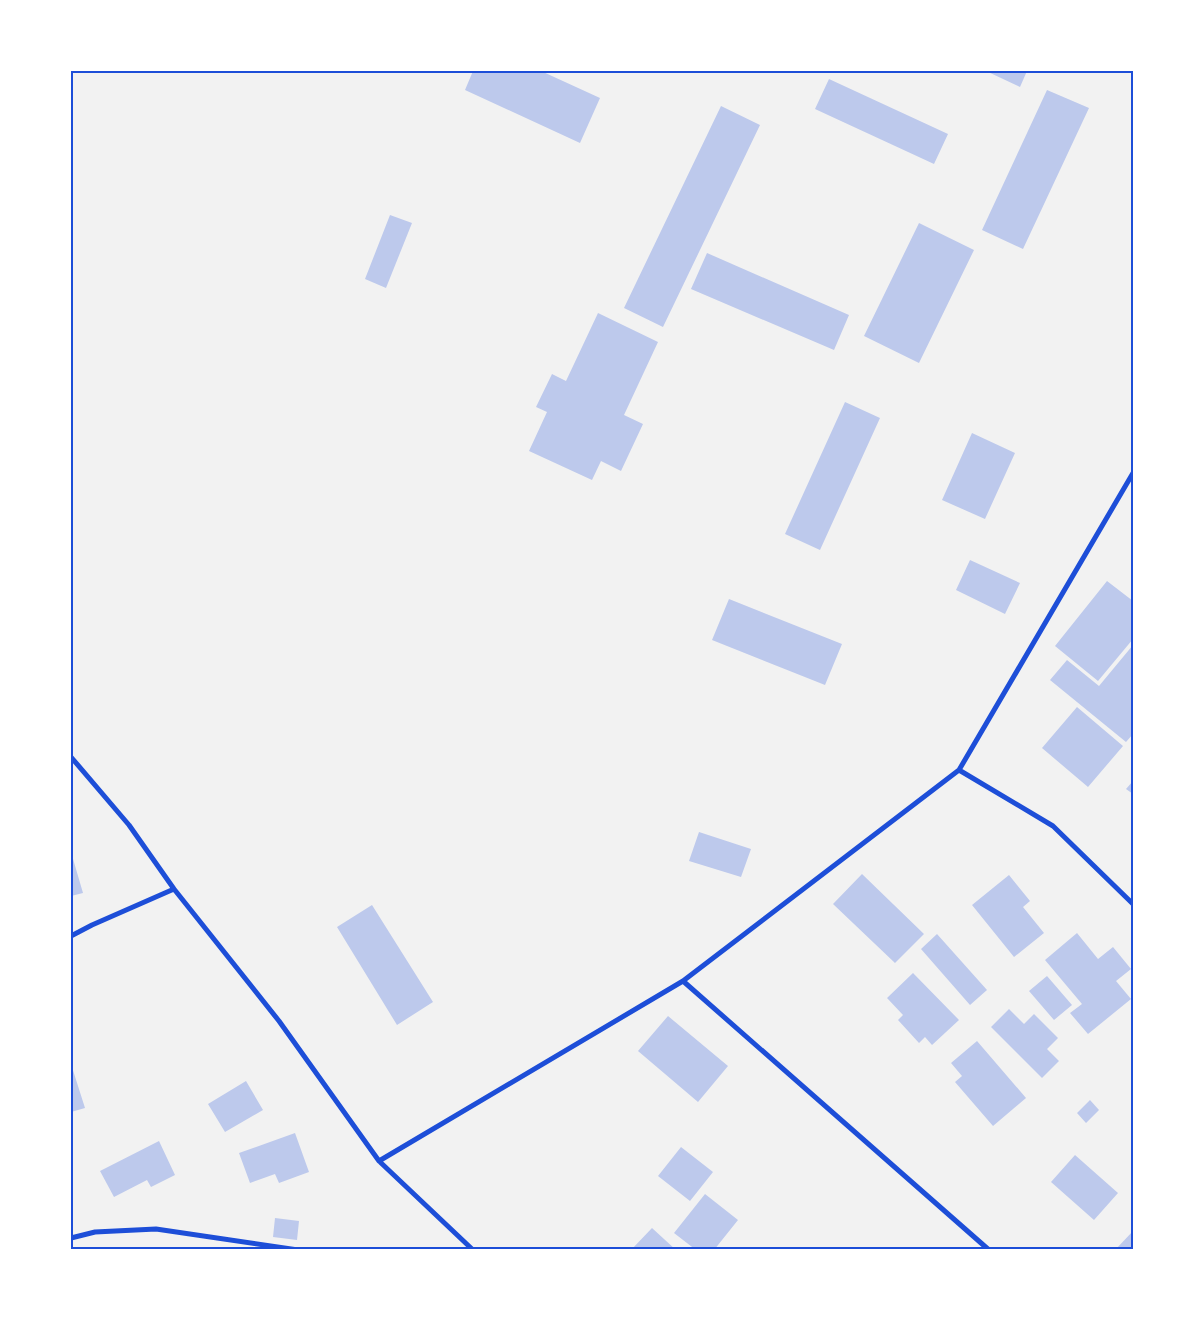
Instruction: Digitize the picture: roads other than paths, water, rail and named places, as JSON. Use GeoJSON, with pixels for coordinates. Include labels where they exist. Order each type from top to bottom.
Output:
{"type":"FeatureCollection","features":[{"type":"Feature","properties":{"kind":"street"},"geometry":{"type":"LineString","coordinates":[[379,1161],[684,981],[959,770],[1133,473]]}},
{"type":"Feature","properties":{"kind":"street"},"geometry":{"type":"LineString","coordinates":[[71,757],[129,825],[174,889],[279,1021],[379,1161],[473,1250]]}},
{"type":"Feature","properties":{"kind":"street"},"geometry":{"type":"LineString","coordinates":[[959,770],[1053,826],[1133,904]]}},
{"type":"Feature","properties":{"kind":"street"},"geometry":{"type":"LineString","coordinates":[[71,936],[174,889]]}},
{"type":"Feature","properties":{"kind":"street"},"geometry":{"type":"LineString","coordinates":[[684,981],[989,1250]]}},
{"type":"Feature","properties":{"kind":"street"},"geometry":{"type":"LineString","coordinates":[[71,1238],[95,1232],[156,1229],[298,1250]]}}]}
